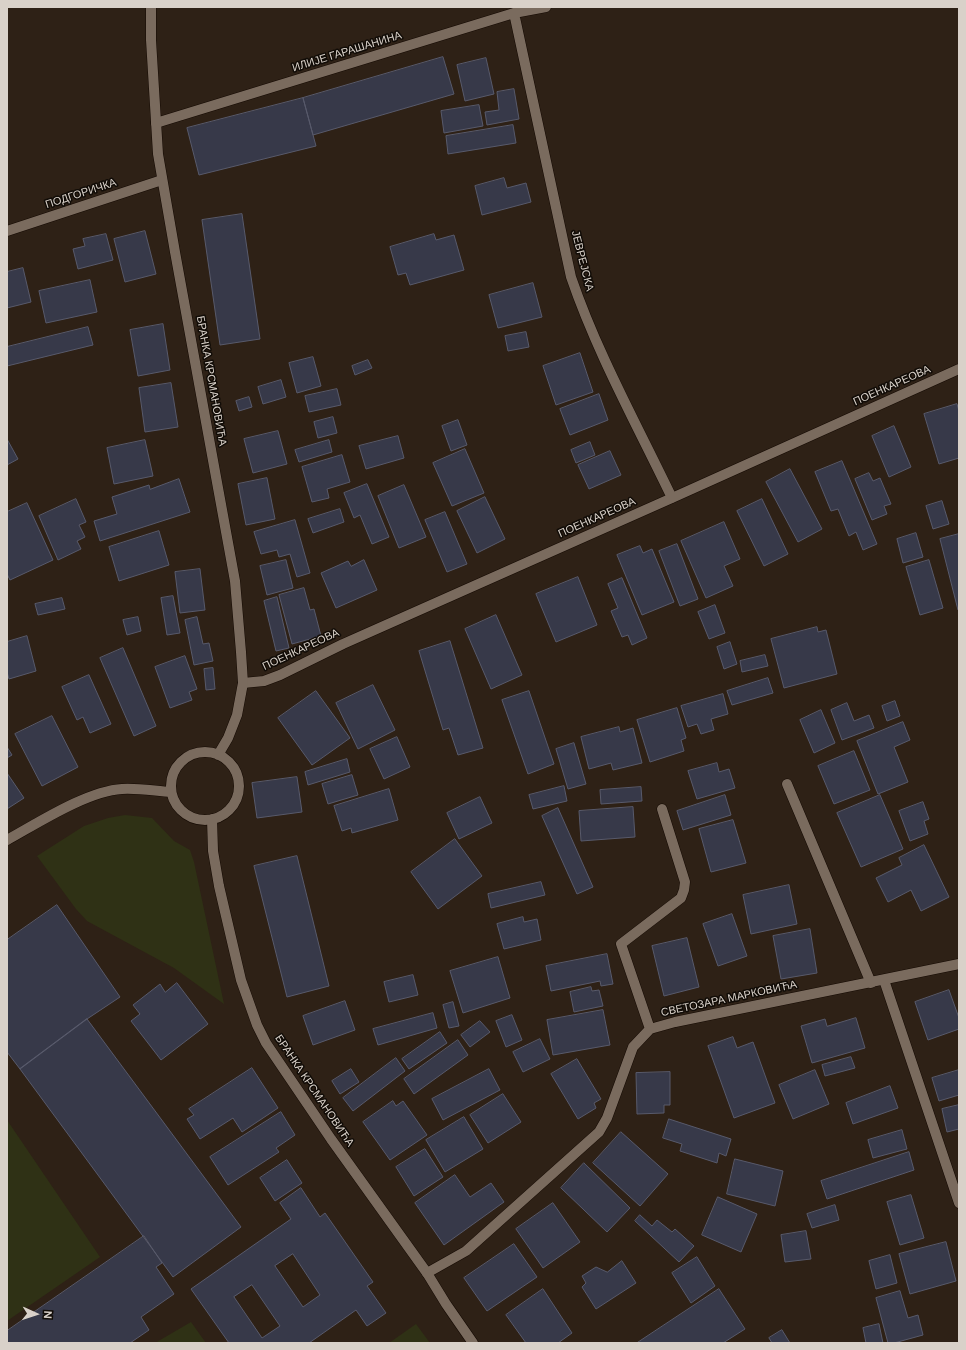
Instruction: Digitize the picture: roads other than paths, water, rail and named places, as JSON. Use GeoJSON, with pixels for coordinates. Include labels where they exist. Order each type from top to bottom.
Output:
{"type":"FeatureCollection","features":[{"type":"Feature","properties":{"kind":"street","name":"БРАНКА КРСМАНОВИЋА"},"geometry":{"type":"LineString","coordinates":[[150,7],[156,123],[162,180],[235,581],[243,684],[237,715],[228,738],[218,755]]}},
{"type":"Feature","properties":{"kind":"street","name":"ИЛИЈЕ ГАРАШАНИНА"},"geometry":{"type":"LineString","coordinates":[[156,123],[514,13],[546,7]]}},
{"type":"Feature","properties":{"kind":"street","name":"ЈЕВРЕЈСКА"},"geometry":{"type":"LineString","coordinates":[[514,13],[572,277],[581,306],[594,338],[672,498]]}},
{"type":"Feature","properties":{"kind":"street","name":"ПОДГОРИЧКА"},"geometry":{"type":"LineString","coordinates":[[7,231],[162,180]]}},
{"type":"Feature","properties":{"kind":"street","name":"ПОЕНКАРЕОВА"},"geometry":{"type":"LineString","coordinates":[[243,684],[264,681],[280,675],[343,644],[959,369]]}},
{"type":"Feature","properties":{"kind":"street"},"geometry":{"type":"LineString","coordinates":[[200,752],[209,752],[218,755],[230,763],[237,776],[238,790],[234,803],[229,810],[221,816],[203,820],[192,818],[178,808],[174,800],[171,792],[173,774],[184,759],[192,755],[200,752]]}},
{"type":"Feature","properties":{"kind":"street"},"geometry":{"type":"LineString","coordinates":[[786,784],[871,983]]}},
{"type":"Feature","properties":{"kind":"street"},"geometry":{"type":"LineString","coordinates":[[7,840],[67,807],[95,795],[121,789],[171,792]]}},
{"type":"Feature","properties":{"kind":"street"},"geometry":{"type":"LineString","coordinates":[[650,1028],[621,944],[681,898],[684,890],[685,882],[662,809]]}},
{"type":"Feature","properties":{"kind":"street","name":"БРАНКА КРСМАНОВИЋА"},"geometry":{"type":"LineString","coordinates":[[212,819],[213,851],[219,886],[236,961],[249,1006],[257,1025],[266,1043],[331,1139],[426,1273],[473,1343]]}},
{"type":"Feature","properties":{"kind":"street","name":"СВЕТОЗАРА МАРКОВИЋА"},"geometry":{"type":"LineString","coordinates":[[426,1273],[466,1251],[599,1132],[607,1118],[633,1047],[650,1028],[959,964]]}},
{"type":"Feature","properties":{"kind":"street"},"geometry":{"type":"LineString","coordinates":[[884,980],[959,1202]]}}]}
